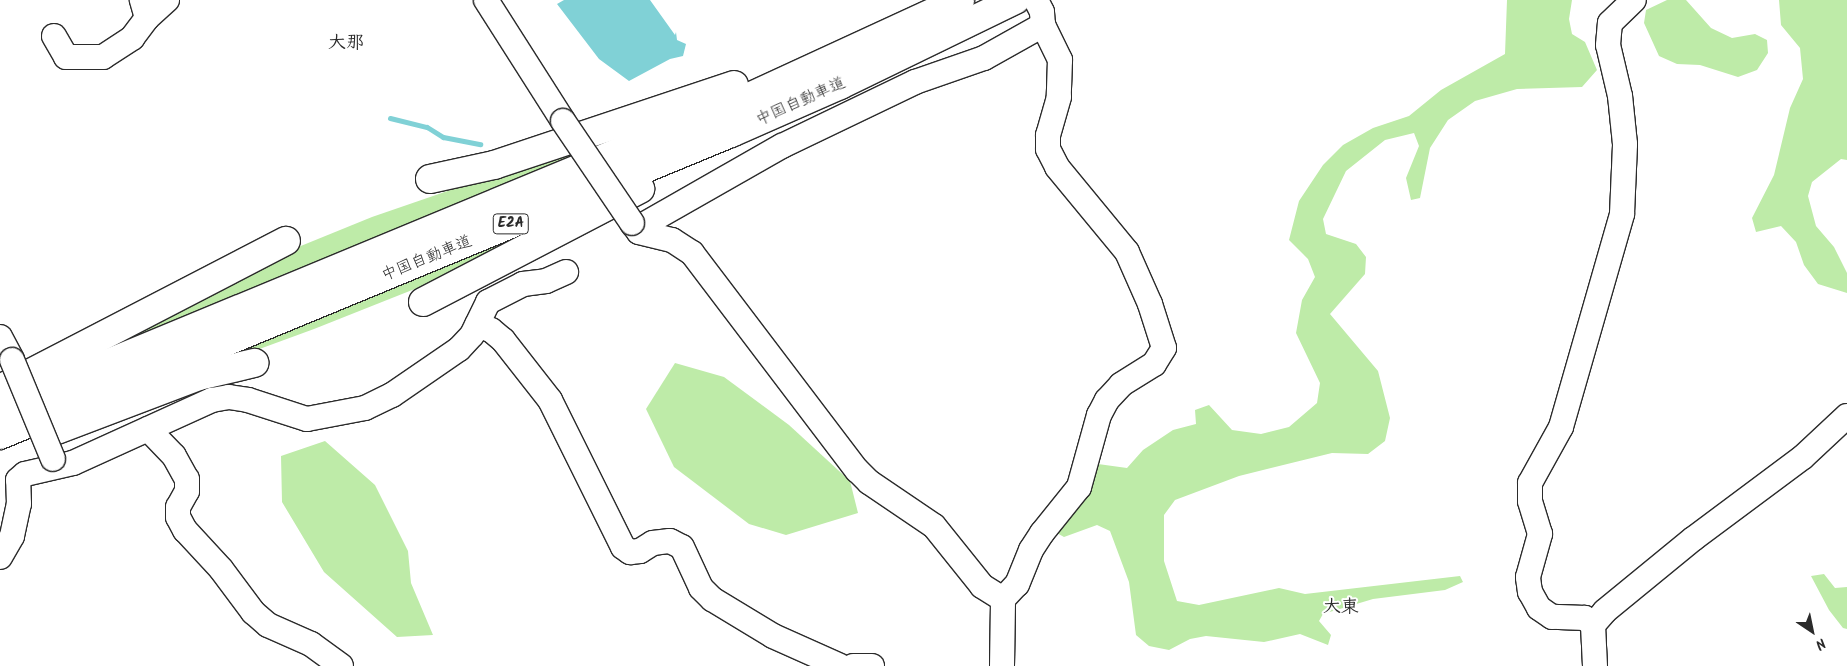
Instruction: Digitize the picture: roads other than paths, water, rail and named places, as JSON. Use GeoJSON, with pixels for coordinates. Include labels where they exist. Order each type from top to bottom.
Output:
{"type":"FeatureCollection","features":[{"type":"Feature","properties":{"kind":"highway","name":"中国自動車道"},"geometry":{"type":"LineString","coordinates":[[0,408],[698,120],[960,0]]}},
{"type":"Feature","properties":{"kind":"highway","name":"中国自動車道"},"geometry":{"type":"LineString","coordinates":[[0,435],[621,179],[840,85],[1015,0]]}},
{"type":"Feature","properties":{"kind":"highway"},"geometry":{"type":"LineString","coordinates":[[430,179],[494,165],[633,121],[709,95],[854,34],[910,24]]}},
{"type":"Feature","properties":{"kind":"highway"},"geometry":{"type":"LineString","coordinates":[[423,302],[840,85]]}},
{"type":"Feature","properties":{"kind":"highway"},"geometry":{"type":"LineString","coordinates":[[0,389],[286,241]]}},
{"type":"Feature","properties":{"kind":"highway"},"geometry":{"type":"LineString","coordinates":[[0,453],[199,376],[254,362]]}},
{"type":"Feature","properties":{"kind":"street"},"geometry":{"type":"LineString","coordinates":[[54,36],[66,57],[103,57],[132,38],[144,9],[167,0]]}},
{"type":"Feature","properties":{"kind":"street"},"geometry":{"type":"LineString","coordinates":[[486,0],[563,121],[635,227],[672,240],[692,253],[856,470],[869,482],[934,526],[982,586],[1003,599]]}},
{"type":"Feature","properties":{"kind":"street"},"geometry":{"type":"LineString","coordinates":[[1594,625],[1585,618],[1552,617],[1539,608],[1530,592],[1528,577],[1540,534],[1530,501],[1530,483],[1561,427],[1622,214],[1625,144],[1620,96],[1608,45],[1610,23],[1634,0]]}},
{"type":"Feature","properties":{"kind":"street"},"geometry":{"type":"LineString","coordinates":[[635,227],[646,224],[782,146],[916,82],[984,58],[1040,12],[1060,60],[1059,97],[1048,135],[1048,149],[1057,168],[1126,252],[1150,304],[1164,348],[1154,364],[1121,385],[1106,400],[1098,415],[1079,487],[1042,533],[1017,584],[1003,599],[1002,666]]}},
{"type":"Feature","properties":{"kind":"street"},"geometry":{"type":"LineString","coordinates":[[0,557],[12,536],[19,504],[18,480],[25,474],[148,429],[212,400],[229,397],[307,420],[365,408],[392,395],[459,349],[477,325],[488,302],[506,291],[523,284],[546,281],[566,272]]}},
{"type":"Feature","properties":{"kind":"street"},"geometry":{"type":"LineString","coordinates":[[477,325],[490,330],[503,340],[550,400],[623,547],[630,552],[640,551],[652,543],[670,542],[682,547],[701,588],[712,599],[773,636],[840,666]]}},
{"type":"Feature","properties":{"kind":"street"},"geometry":{"type":"LineString","coordinates":[[0,337],[12,360],[55,463]]}},
{"type":"Feature","properties":{"kind":"street"},"geometry":{"type":"LineString","coordinates":[[1595,666],[1594,625],[1605,612],[1693,539],[1803,456],[1847,416]]}},
{"type":"Feature","properties":{"kind":"street"},"geometry":{"type":"LineString","coordinates":[[148,429],[174,456],[186,474],[187,491],[178,507],[178,517],[185,530],[222,569],[253,612],[268,625],[311,644],[341,666]]}},
{"type":"Feature","properties":{"kind":"street"},"geometry":{"type":"LineString","coordinates":[[853,666],[872,666]]}},
{"type":"Feature","properties":{"kind":"water"},"geometry":{"type":"Polygon","coordinates":[[[564,0],[650,0],[675,35],[676,32],[677,40],[686,44],[683,56],[670,59],[629,81],[599,59],[557,4],[564,0]]]}},
{"type":"Feature","properties":{"kind":"waterway"},"geometry":{"type":"LineString","coordinates":[[390,118],[427,127],[443,137],[480,144]]}},
{"type":"Feature","properties":{"kind":"district","name":"大那"},"geometry":{"type":"Point","coordinates":[346,44]}},
{"type":"Feature","properties":{"kind":"district","name":"大東"},"geometry":{"type":"Point","coordinates":[1341,608]}}]}
